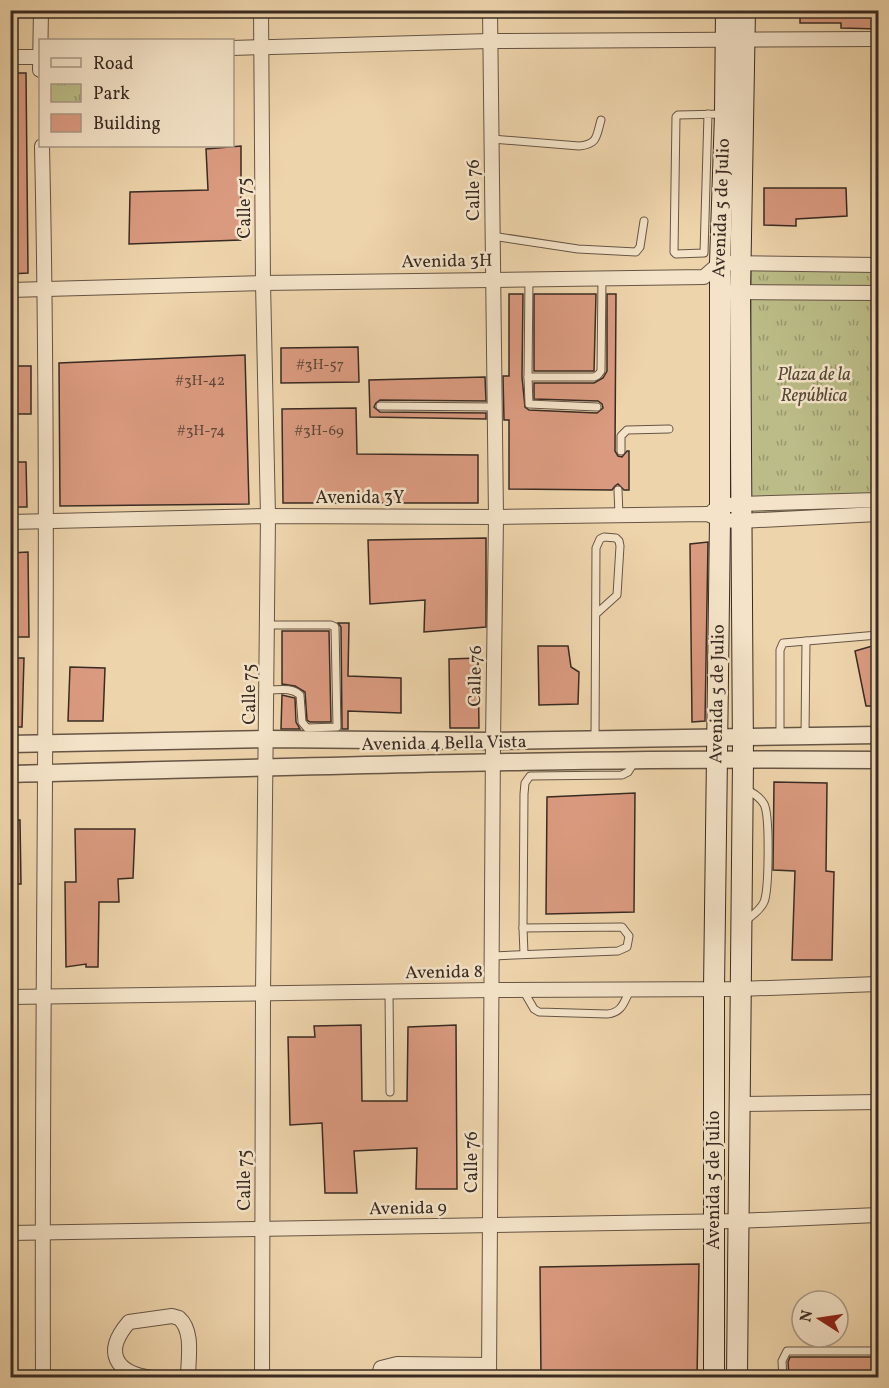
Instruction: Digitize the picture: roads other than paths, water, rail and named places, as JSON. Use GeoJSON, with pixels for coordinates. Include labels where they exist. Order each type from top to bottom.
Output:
{"type":"FeatureCollection","features":[{"type":"Feature","properties":{"kind":"main road","name":"Avenida 5 de Julio"},"geometry":{"type":"LineString","coordinates":[[726,10],[735,40],[741,262],[742,787],[737,1377]]}},
{"type":"Feature","properties":{"kind":"main road","name":"Avenida 5 de Julio"},"geometry":{"type":"LineString","coordinates":[[714,1377],[716,513],[720,291],[716,114],[745,10]]}},
{"type":"Feature","properties":{"kind":"street"},"geometry":{"type":"LineString","coordinates":[[40,39],[41,10]]}},
{"type":"Feature","properties":{"kind":"street","name":"Calle 75"},"geometry":{"type":"LineString","coordinates":[[261,10],[268,516],[262,1377]]}},
{"type":"Feature","properties":{"kind":"street","name":"Calle 76"},"geometry":{"type":"LineString","coordinates":[[489,1371],[496,517],[490,10]]}},
{"type":"Feature","properties":{"kind":"street"},"geometry":{"type":"LineString","coordinates":[[234,48],[490,41],[879,39]]}},
{"type":"Feature","properties":{"kind":"street"},"geometry":{"type":"LineString","coordinates":[[10,57],[39,57]]}},
{"type":"Feature","properties":{"kind":"street"},"geometry":{"type":"LineString","coordinates":[[42,147],[45,288],[43,1377]]}},
{"type":"Feature","properties":{"kind":"street"},"geometry":{"type":"LineString","coordinates":[[879,265],[720,262],[704,277],[720,291],[879,293]]}},
{"type":"Feature","properties":{"kind":"street","name":"Avenida 3H"},"geometry":{"type":"LineString","coordinates":[[10,290],[263,283],[704,277]]}},
{"type":"Feature","properties":{"kind":"street","name":"Avenida 3Y"},"geometry":{"type":"LineString","coordinates":[[10,522],[268,516],[496,517],[716,513],[852,508],[879,500]]}},
{"type":"Feature","properties":{"kind":"street","name":"Avenida 3Y"},"geometry":{"type":"LineString","coordinates":[[852,508],[879,514]]}},
{"type":"Feature","properties":{"kind":"street","name":"Avenida 4 Bella Vista"},"geometry":{"type":"LineString","coordinates":[[10,744],[267,739],[493,741],[879,735]]}},
{"type":"Feature","properties":{"kind":"street","name":"Avenida 4 Bella Vista"},"geometry":{"type":"LineString","coordinates":[[10,774],[493,762],[879,759]]}},
{"type":"Feature","properties":{"kind":"street","name":"Avenida 8"},"geometry":{"type":"LineString","coordinates":[[10,997],[739,989],[879,984]]}},
{"type":"Feature","properties":{"kind":"street"},"geometry":{"type":"LineString","coordinates":[[738,1104],[879,1102]]}},
{"type":"Feature","properties":{"kind":"street","name":"Avenida 9"},"geometry":{"type":"LineString","coordinates":[[10,1233],[737,1221],[879,1215]]}},
{"type":"Feature","properties":{"kind":"street"},"geometry":{"type":"LineString","coordinates":[[152,1377],[137,1376],[121,1366],[114,1356],[116,1342],[129,1322],[172,1316],[179,1318],[186,1328],[188,1377]]}},
{"type":"Feature","properties":{"kind":"street"},"geometry":{"type":"LineString","coordinates":[[378,1377],[381,1368],[397,1365],[489,1371]]}},
{"type":"Feature","properties":{"kind":"lane"},"geometry":{"type":"LineString","coordinates":[[716,114],[704,253],[676,254],[674,252],[675,120],[678,115],[716,114]]}},
{"type":"Feature","properties":{"kind":"lane"},"geometry":{"type":"LineString","coordinates":[[492,139],[590,145],[594,142],[601,120]]}},
{"type":"Feature","properties":{"kind":"lane"},"geometry":{"type":"LineString","coordinates":[[492,236],[578,249],[636,252],[640,247],[644,221]]}},
{"type":"Feature","properties":{"kind":"lane"},"geometry":{"type":"LineString","coordinates":[[528,377],[594,377],[601,371],[602,278]]}},
{"type":"Feature","properties":{"kind":"lane"},"geometry":{"type":"LineString","coordinates":[[529,279],[529,405],[597,407]]}},
{"type":"Feature","properties":{"kind":"lane"},"geometry":{"type":"LineString","coordinates":[[380,406],[494,407]]}},
{"type":"Feature","properties":{"kind":"lane"},"geometry":{"type":"LineString","coordinates":[[621,451],[621,436],[627,430],[669,429]]}},
{"type":"Feature","properties":{"kind":"lane"},"geometry":{"type":"LineString","coordinates":[[618,490],[619,515]]}},
{"type":"Feature","properties":{"kind":"lane"},"geometry":{"type":"LineString","coordinates":[[596,614],[617,595],[620,546],[616,538],[604,537],[600,539],[596,548],[596,614],[596,739]]}},
{"type":"Feature","properties":{"kind":"lane"},"geometry":{"type":"LineString","coordinates":[[268,625],[331,625],[335,627],[337,727],[307,728],[302,722],[300,695],[297,692],[268,690]]}},
{"type":"Feature","properties":{"kind":"lane"},"geometry":{"type":"LineString","coordinates":[[780,736],[780,646],[783,643],[879,635]]}},
{"type":"Feature","properties":{"kind":"lane"},"geometry":{"type":"LineString","coordinates":[[805,736],[806,641]]}},
{"type":"Feature","properties":{"kind":"lane"},"geometry":{"type":"LineString","coordinates":[[524,954],[524,794],[527,779],[535,774],[622,775],[628,772],[635,760]]}},
{"type":"Feature","properties":{"kind":"lane"},"geometry":{"type":"LineString","coordinates":[[492,956],[618,951],[627,947],[630,940],[626,930],[618,927],[523,928]]}},
{"type":"Feature","properties":{"kind":"lane"},"geometry":{"type":"LineString","coordinates":[[523,990],[534,1009],[539,1012],[607,1014],[621,1009],[630,989]]}},
{"type":"Feature","properties":{"kind":"lane"},"geometry":{"type":"LineString","coordinates":[[389,992],[390,1092]]}},
{"type":"Feature","properties":{"kind":"lane"},"geometry":{"type":"LineString","coordinates":[[783,1377],[782,1361],[787,1351],[879,1351]]}},
{"type":"Feature","properties":{"kind":"park label","name":"Plaza de la República"},"geometry":{"type":"Point","coordinates":[814,385]}}]}
